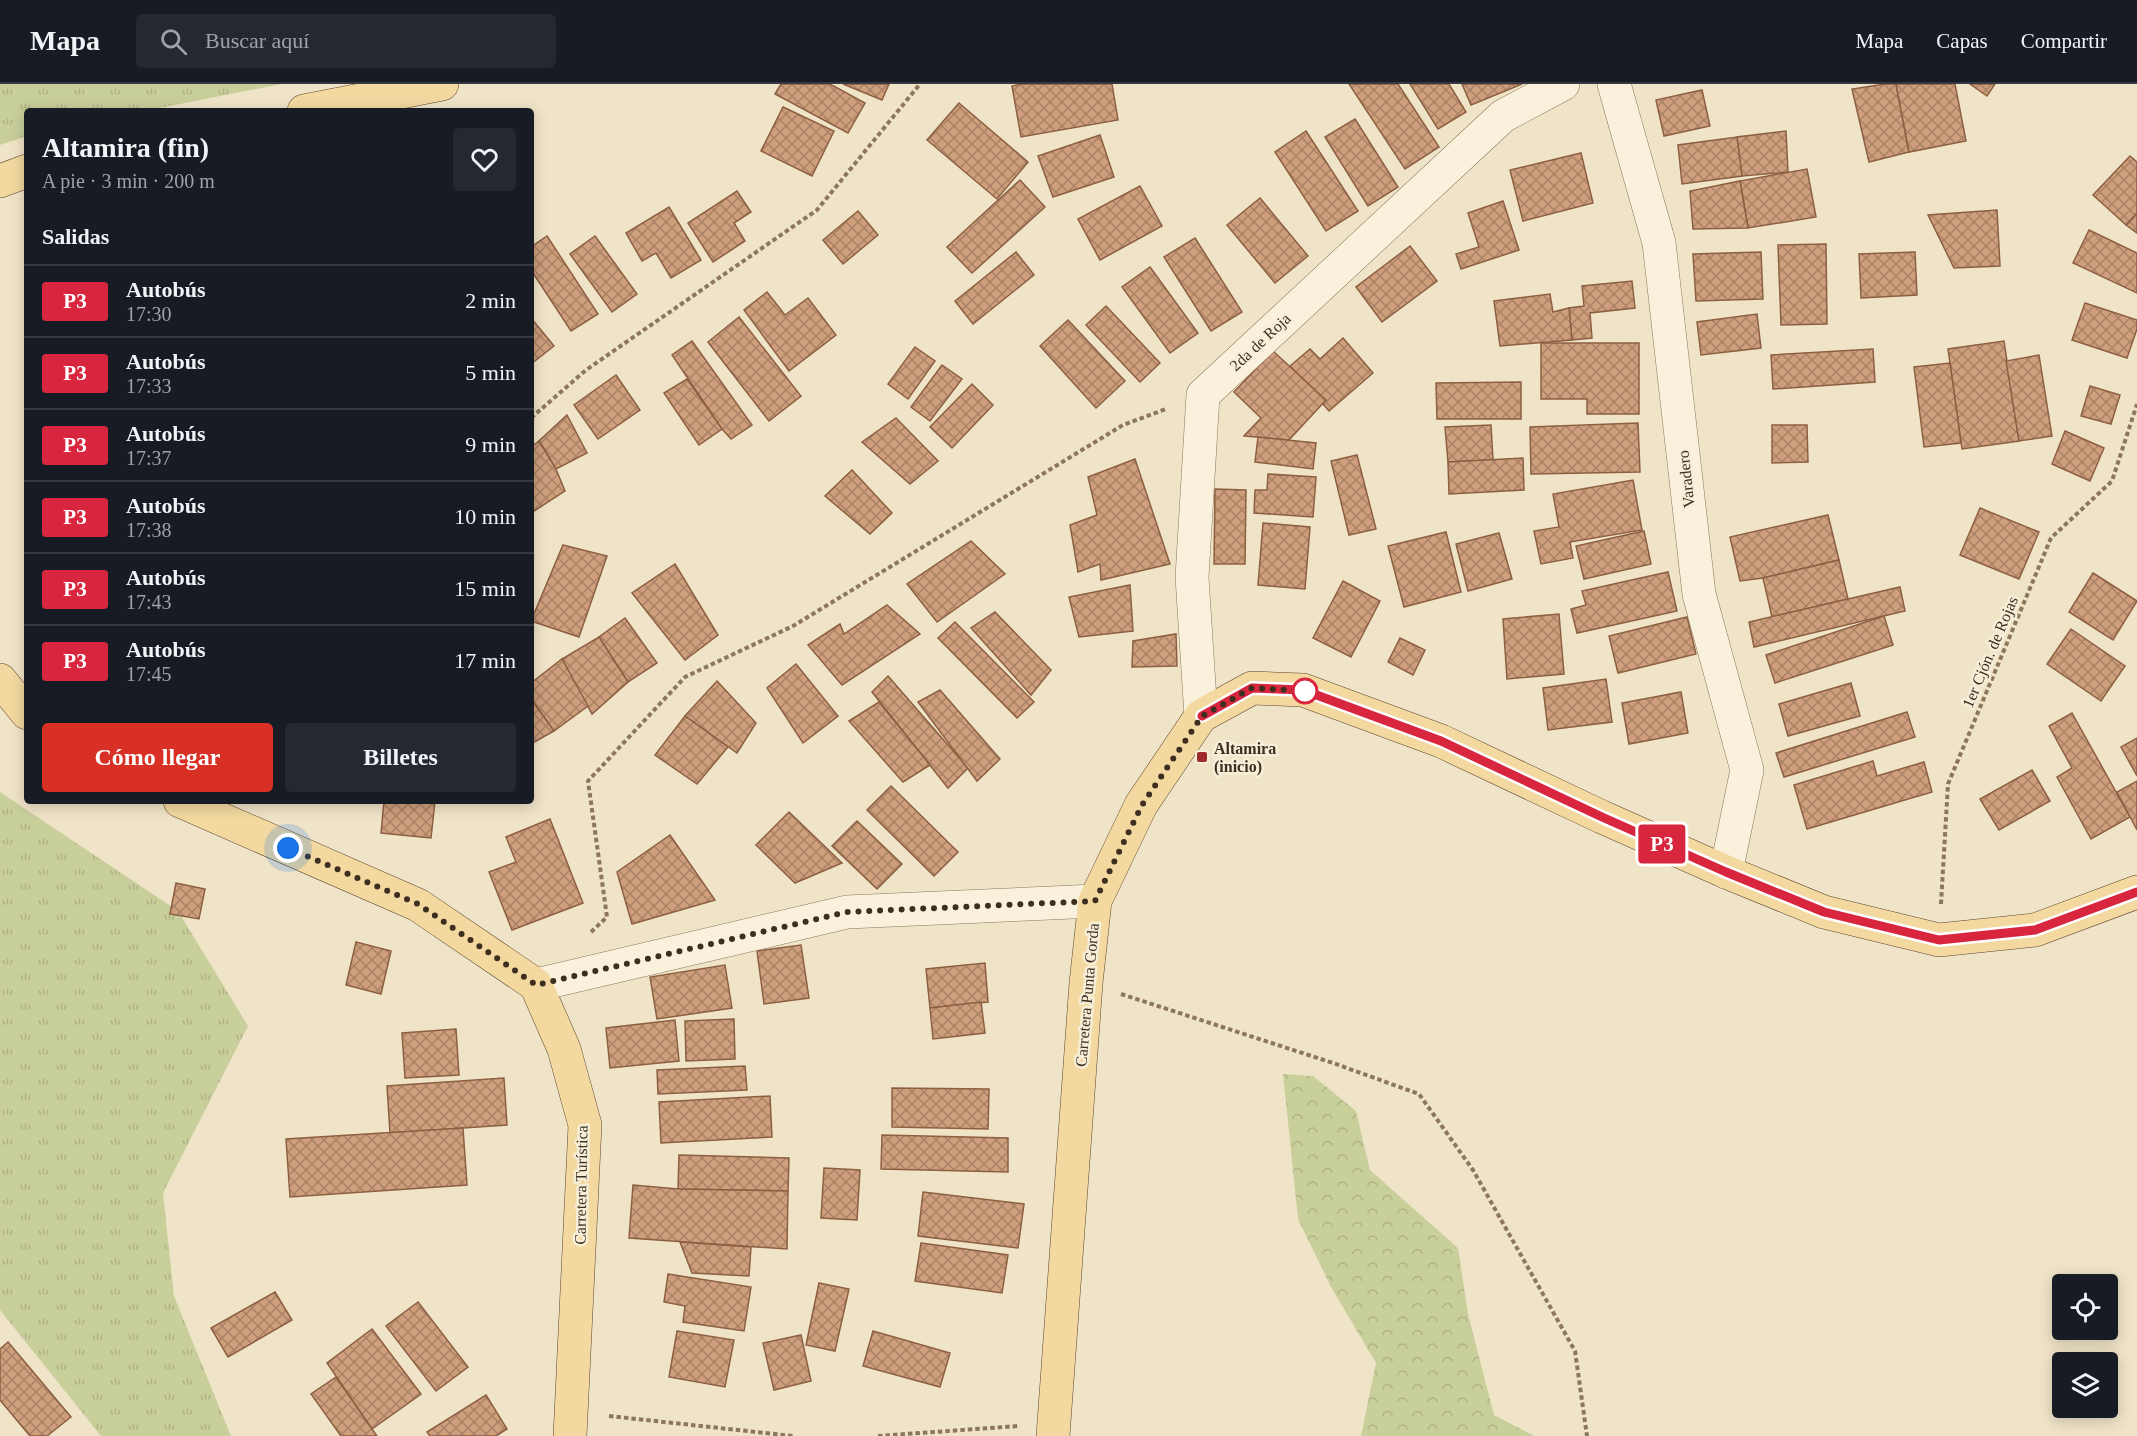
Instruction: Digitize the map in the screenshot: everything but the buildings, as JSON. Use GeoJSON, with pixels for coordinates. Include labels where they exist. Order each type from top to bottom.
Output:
{"type":"FeatureCollection","features":[{"type":"Feature","properties":{"kind":"main road"},"geometry":{"type":"LineString","coordinates":[[319,108],[442,84]]}},
{"type":"Feature","properties":{"kind":"main road"},"geometry":{"type":"LineString","coordinates":[[0,181],[24,172]]}},
{"type":"Feature","properties":{"kind":"main road"},"geometry":{"type":"LineString","coordinates":[[0,680],[24,709]]}},
{"type":"Feature","properties":{"kind":"main road","name":"Carretera Punta Gorda"},"geometry":{"type":"LineString","coordinates":[[1054,1430],[1086,982],[1095,901],[1142,805],[1202,716],[1252,688],[1303,690],[1441,741],[1602,817],[1824,912],[1939,940],[2035,930],[2137,892]]}},
{"type":"Feature","properties":{"kind":"main road"},"geometry":{"type":"LineString","coordinates":[[187,804],[418,904],[536,985]]}},
{"type":"Feature","properties":{"kind":"main road","name":"Carretera Turística"},"geometry":{"type":"LineString","coordinates":[[536,985],[564,1049],[585,1125],[571,1424]]}},
{"type":"Feature","properties":{"kind":"street","name":"2da de Roja"},"geometry":{"type":"LineString","coordinates":[[1203,395],[1503,116],[1563,84]]}},
{"type":"Feature","properties":{"kind":"street","name":"Varadero"},"geometry":{"type":"LineString","coordinates":[[1614,84],[1659,243],[1699,594],[1747,770],[1726,872]]}},
{"type":"Feature","properties":{"kind":"street"},"geometry":{"type":"LineString","coordinates":[[1202,716],[1192,578],[1203,395]]}},
{"type":"Feature","properties":{"kind":"street"},"geometry":{"type":"LineString","coordinates":[[536,985],[847,912],[1095,901]]}},
{"type":"Feature","properties":{"kind":"path"},"geometry":{"type":"LineString","coordinates":[[534,415],[586,370],[817,210],[920,84]]}},
{"type":"Feature","properties":{"kind":"path"},"geometry":{"type":"LineString","coordinates":[[583,940],[607,917],[588,781],[685,676],[793,626],[1123,425],[1203,395]]}},
{"type":"Feature","properties":{"kind":"path","name":"1er Cjón. de Rojas"},"geometry":{"type":"LineString","coordinates":[[1939,940],[1948,784],[2051,538],[2112,481],[2137,404]]}},
{"type":"Feature","properties":{"kind":"path"},"geometry":{"type":"LineString","coordinates":[[1086,982],[1322,1059],[1419,1094],[1473,1170],[1575,1351],[1587,1436]]}},
{"type":"Feature","properties":{"kind":"path"},"geometry":{"type":"LineString","coordinates":[[571,1424],[793,1436]]}},
{"type":"Feature","properties":{"kind":"path"},"geometry":{"type":"LineString","coordinates":[[878,1436],[1054,1430]]}},
{"type":"Feature","properties":{"kind":"green space"},"geometry":{"type":"Polygon","coordinates":[[[0,84],[282,84],[159,108],[24,108],[24,137],[0,145],[0,84]]]}},
{"type":"Feature","properties":{"kind":"green space"},"geometry":{"type":"Polygon","coordinates":[[[0,792],[178,911],[248,1026],[163,1193],[174,1296],[231,1436],[101,1436],[0,1310],[0,792]]]}},
{"type":"Feature","properties":{"kind":"green space"},"geometry":{"type":"Polygon","coordinates":[[[1283,1074],[1313,1076],[1356,1111],[1370,1170],[1458,1248],[1468,1314],[1494,1415],[1534,1436],[1361,1436],[1376,1363],[1331,1287],[1298,1219],[1283,1074]]]}},
{"type":"Feature","properties":{"kind":"bus line","name":"P3"},"geometry":{"type":"LineString","coordinates":[[1202,716],[1252,688],[1303,690],[1441,741],[1602,817],[1824,912],[1939,940],[2035,930],[2137,892]]}},
{"type":"Feature","properties":{"kind":"place","name":"Altamira (inicio)"},"geometry":{"type":"Point","coordinates":[1202,757]}},
{"type":"Feature","properties":{"kind":"route"},"geometry":{"type":"LineString","coordinates":[[288,848],[418,904],[536,985],[847,912],[1095,901],[1142,805],[1202,716],[1252,688],[1305,691]]}}]}
